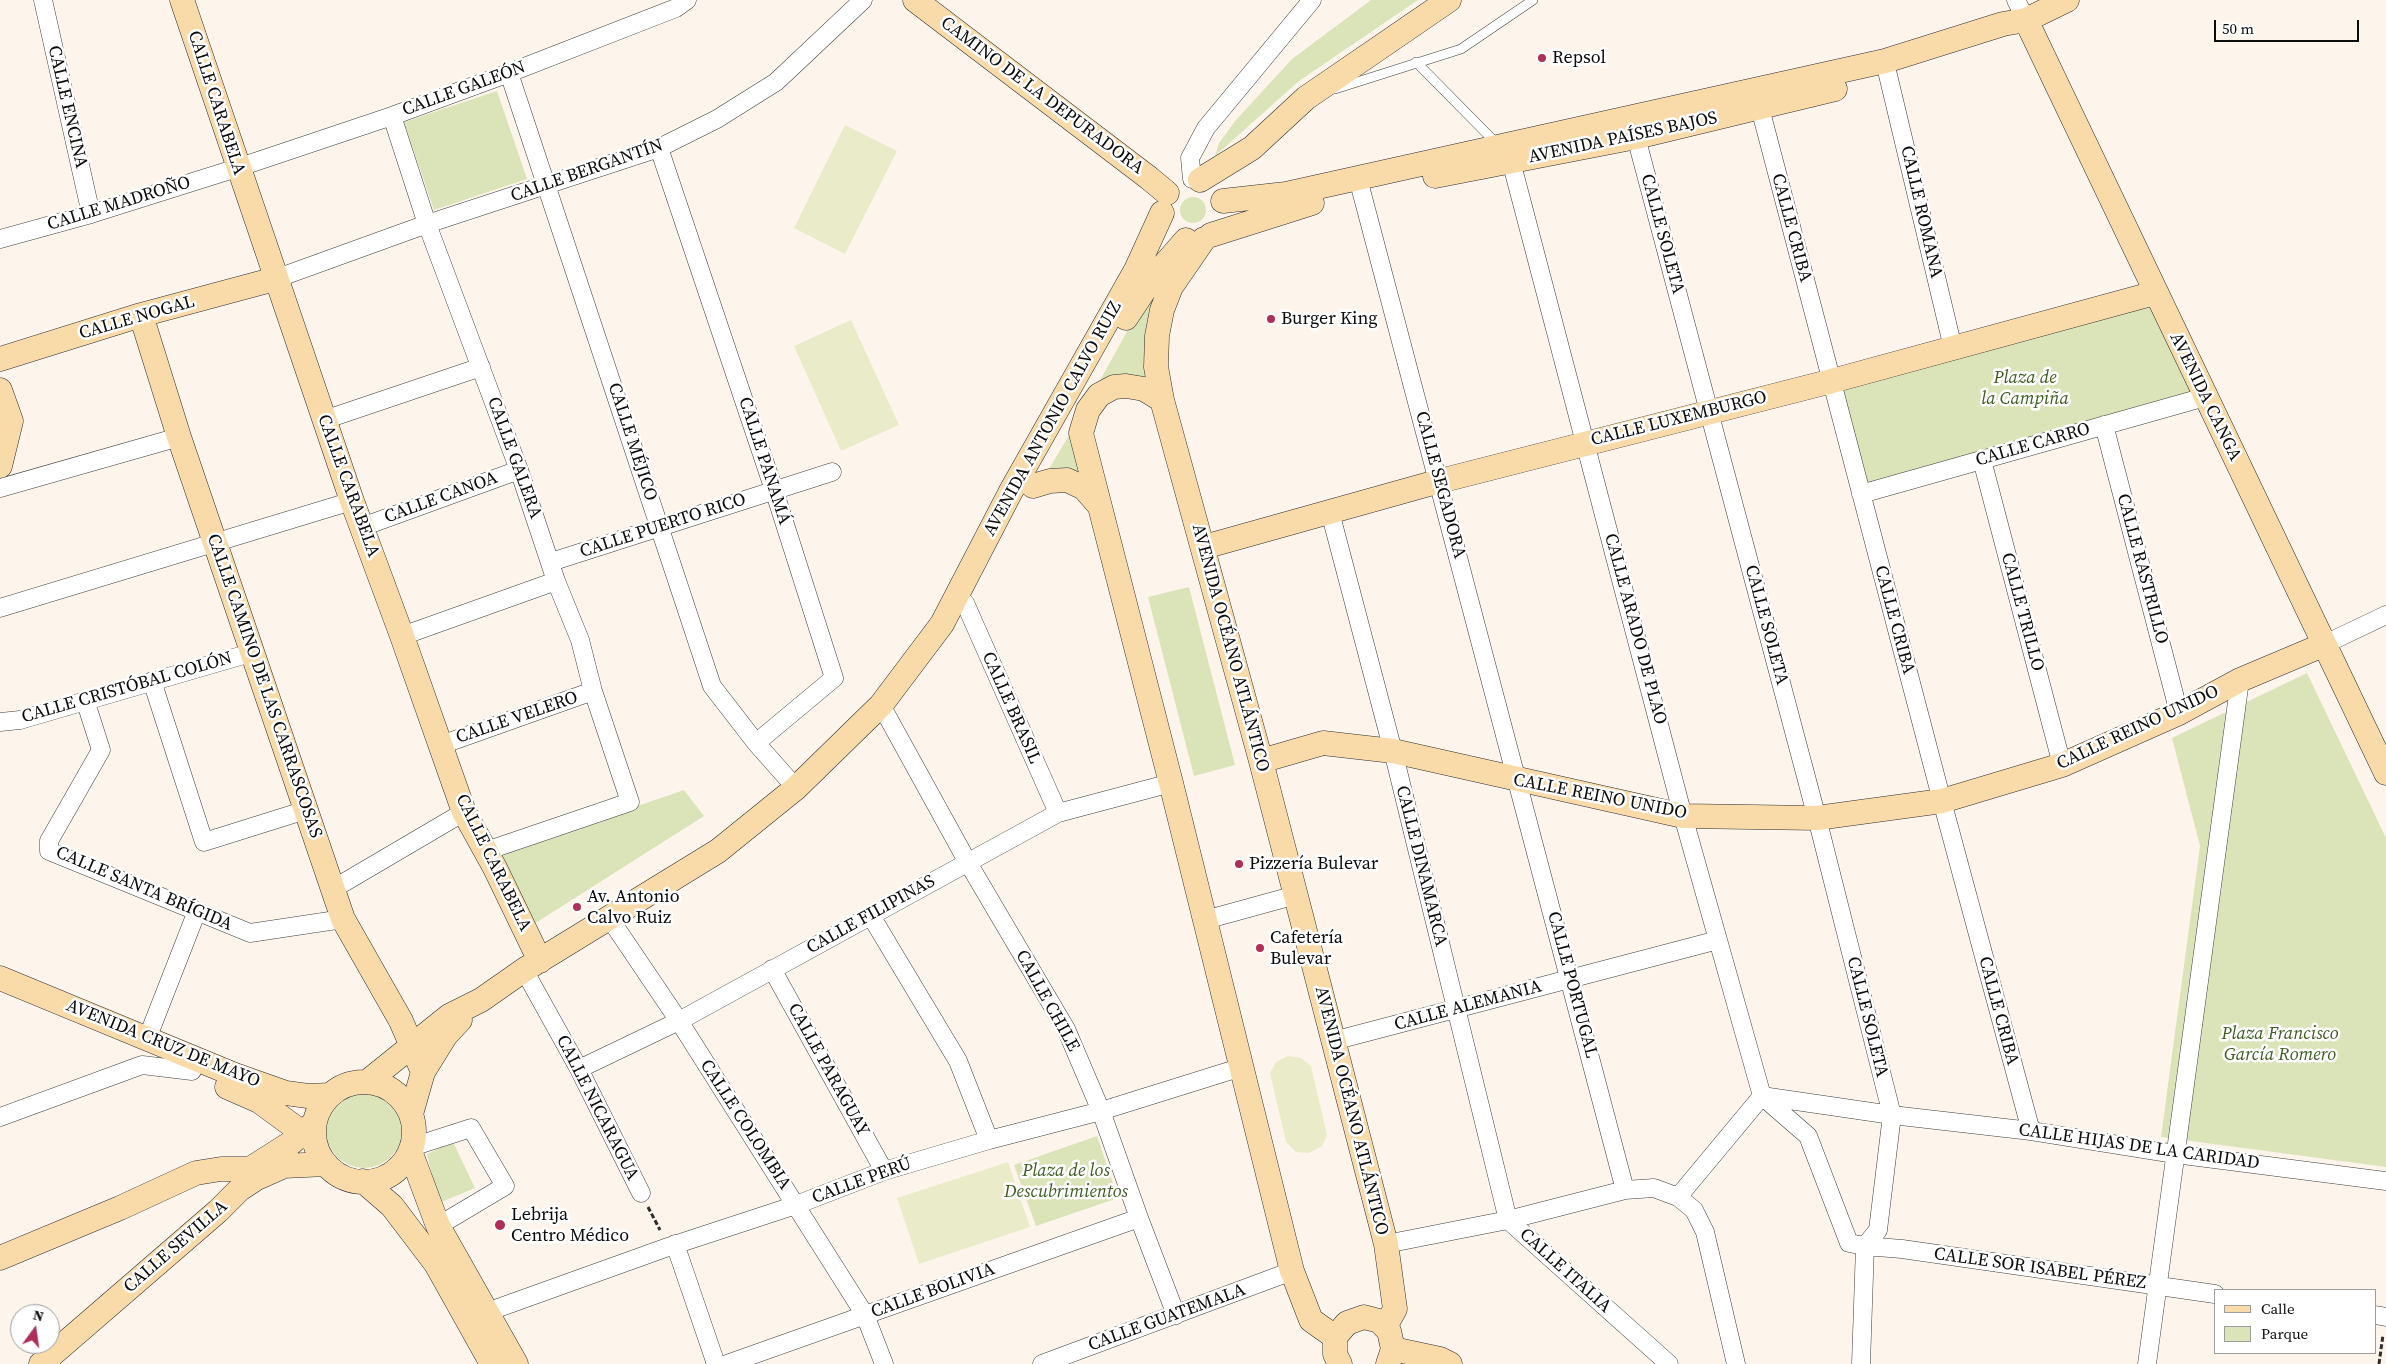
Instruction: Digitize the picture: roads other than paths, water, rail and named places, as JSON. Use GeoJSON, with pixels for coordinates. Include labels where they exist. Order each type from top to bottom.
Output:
{"type":"FeatureCollection","features":[{"type":"Feature","properties":{"kind":"street","name":"CALLE ENCINA"},"geometry":{"type":"LineString","coordinates":[[44,0],[92,214]]}},
{"type":"Feature","properties":{"kind":"street","name":"CALLE CARABELA"},"geometry":{"type":"LineString","coordinates":[[182,0],[237,168],[352,501],[464,812],[486,851],[532,965]]}},
{"type":"Feature","properties":{"kind":"street","name":"CALLE GALEÓN"},"geometry":{"type":"LineString","coordinates":[[237,168],[392,116],[509,73],[676,8],[687,0]]}},
{"type":"Feature","properties":{"kind":"street","name":"CALLE BERGANTÍN"},"geometry":{"type":"LineString","coordinates":[[275,279],[427,224],[546,187],[659,148],[717,119],[776,82],[863,0]]}},
{"type":"Feature","properties":{"kind":"street","name":"CAMINO DE LA DEPURADORA"},"geometry":{"type":"LineString","coordinates":[[915,0],[1150,178],[1165,203]]}},
{"type":"Feature","properties":{"kind":"street"},"geometry":{"type":"LineString","coordinates":[[1196,180],[1190,158],[1206,128],[1312,0]]}},
{"type":"Feature","properties":{"kind":"street"},"geometry":{"type":"LineString","coordinates":[[1196,180],[1252,148],[1306,98],[1449,0]]}},
{"type":"Feature","properties":{"kind":"street","name":"AVENIDA PAÍSES BAJOS"},"geometry":{"type":"LineString","coordinates":[[1200,238],[1289,209],[1637,117],[1885,61],[2004,24],[2024,9],[2067,0]]}},
{"type":"Feature","properties":{"kind":"street","name":"AVENIDA PAÍSES BAJOS"},"geometry":{"type":"LineString","coordinates":[[1222,198],[1286,194],[1505,153],[1636,137],[1760,108],[1888,75],[2009,38],[2024,9]]}},
{"type":"Feature","properties":{"kind":"street","name":"AVENIDA CANGA"},"geometry":{"type":"LineString","coordinates":[[2024,9],[2155,293],[2386,773]]}},
{"type":"Feature","properties":{"kind":"street","name":"CALLE MÉJICO"},"geometry":{"type":"LineString","coordinates":[[509,73],[712,686],[756,743],[796,788]]}},
{"type":"Feature","properties":{"kind":"street","name":"CALLE ROMANA"},"geometry":{"type":"LineString","coordinates":[[1888,75],[1953,348]]}},
{"type":"Feature","properties":{"kind":"street","name":"CALLE CRIBA"},"geometry":{"type":"LineString","coordinates":[[1760,108],[1942,801],[2031,1131]]}},
{"type":"Feature","properties":{"kind":"street","name":"CALLE GALERA"},"geometry":{"type":"LineString","coordinates":[[392,116],[427,224],[520,470],[556,581],[580,640],[593,692],[630,802],[486,851]]}},
{"type":"Feature","properties":{"kind":"street","name":"CALLE SOLETA"},"geometry":{"type":"LineString","coordinates":[[1636,137],[1817,818],[1892,1115]]}},
{"type":"Feature","properties":{"kind":"street","name":"CALLE PANAMÁ"},"geometry":{"type":"LineString","coordinates":[[659,148],[774,490],[834,678],[756,743]]}},
{"type":"Feature","properties":{"kind":"street"},"geometry":{"type":"LineString","coordinates":[[1222,198],[1212,186],[1196,180],[1182,181],[1165,203],[1170,230],[1200,238],[1222,220],[1222,198],[1252,148]]}},
{"type":"Feature","properties":{"kind":"street","name":"CALLE ARADO DE PLAO"},"geometry":{"type":"LineString","coordinates":[[1505,153],[1587,443],[1683,816],[1762,1096]]}},
{"type":"Feature","properties":{"kind":"street","name":"CALLE MADROÑO"},"geometry":{"type":"LineString","coordinates":[[0,239],[92,214],[237,168]]}},
{"type":"Feature","properties":{"kind":"street","name":"CALLE SEGADORA"},"geometry":{"type":"LineString","coordinates":[[1361,190],[1440,481],[1518,780]]}},
{"type":"Feature","properties":{"kind":"street","name":"AVENIDA ANTONIO CALVO RUIZ"},"geometry":{"type":"LineString","coordinates":[[367,1082],[449,1016],[481,1000],[532,965],[610,919],[718,851],[796,788],[881,705],[942,624],[1011,491],[1136,270],[1165,203]]}},
{"type":"Feature","properties":{"kind":"street","name":"AVENIDA ANTONIO CALVO RUIZ"},"geometry":{"type":"LineString","coordinates":[[942,624],[965,603],[987,571],[1132,309],[1151,280],[1200,238]]}},
{"type":"Feature","properties":{"kind":"street","name":"AVENIDA OCÉANO ATLÁNTICO"},"geometry":{"type":"LineString","coordinates":[[1200,238],[1171,287],[1162,310],[1157,336],[1156,367],[1162,400],[1204,547],[1261,761],[1386,1244],[1395,1309],[1385,1327]]}},
{"type":"Feature","properties":{"kind":"street","name":"CALLE NOGAL"},"geometry":{"type":"LineString","coordinates":[[0,359],[140,315],[275,279]]}},
{"type":"Feature","properties":{"kind":"street","name":"CALLE LUXEMBURGO"},"geometry":{"type":"LineString","coordinates":[[1204,547],[1440,481],[1832,381],[2155,293]]}},
{"type":"Feature","properties":{"kind":"street","name":"CALLE CAMINO DE LAS CARRASCOSAS"},"geometry":{"type":"LineString","coordinates":[[140,315],[179,437],[254,652],[343,919],[402,1021],[412,1045]]}},
{"type":"Feature","properties":{"kind":"street"},"geometry":{"type":"LineString","coordinates":[[324,420],[481,367]]}},
{"type":"Feature","properties":{"kind":"street"},"geometry":{"type":"LineString","coordinates":[[1075,379],[1081,433],[1098,504],[1171,782],[1292,1271],[1311,1320],[1336,1356]]}},
{"type":"Feature","properties":{"kind":"street"},"geometry":{"type":"LineString","coordinates":[[1081,433],[1088,410],[1099,395],[1114,387],[1126,386],[1144,389],[1162,400]]}},
{"type":"Feature","properties":{"kind":"street"},"geometry":{"type":"LineString","coordinates":[[0,390],[5,422],[0,466]]}},
{"type":"Feature","properties":{"kind":"street","name":"CALLE CARRO"},"geometry":{"type":"LineString","coordinates":[[1861,494],[2205,397]]}},
{"type":"Feature","properties":{"kind":"street","name":"CALLE RASTRILLO"},"geometry":{"type":"LineString","coordinates":[[2104,426],[2180,713]]}},
{"type":"Feature","properties":{"kind":"street"},"geometry":{"type":"LineString","coordinates":[[0,488],[179,437]]}},
{"type":"Feature","properties":{"kind":"street","name":"CALLE TRILLO"},"geometry":{"type":"LineString","coordinates":[[1982,460],[2062,765]]}},
{"type":"Feature","properties":{"kind":"street","name":"CALLE CANOA"},"geometry":{"type":"LineString","coordinates":[[362,527],[520,470]]}},
{"type":"Feature","properties":{"kind":"street","name":"CALLE PUERTO RICO"},"geometry":{"type":"LineString","coordinates":[[551,562],[832,472]]}},
{"type":"Feature","properties":{"kind":"street"},"geometry":{"type":"LineString","coordinates":[[1033,486],[1050,481],[1067,480],[1084,488],[1098,504]]}},
{"type":"Feature","properties":{"kind":"street"},"geometry":{"type":"LineString","coordinates":[[0,608],[352,501]]}},
{"type":"Feature","properties":{"kind":"street","name":"CALLE DINAMARCA"},"geometry":{"type":"LineString","coordinates":[[1330,512],[1393,751],[1508,1220]]}},
{"type":"Feature","properties":{"kind":"street"},"geometry":{"type":"LineString","coordinates":[[402,636],[556,581]]}},
{"type":"Feature","properties":{"kind":"street","name":"CALLE BRASIL"},"geometry":{"type":"LineString","coordinates":[[965,603],[1058,813]]}},
{"type":"Feature","properties":{"kind":"street","name":"CALLE REINO UNIDO"},"geometry":{"type":"LineString","coordinates":[[1261,761],[1323,743],[1393,751],[1683,816],[1817,818],[1942,801],[2062,765],[2180,713],[2240,680],[2386,616]]}},
{"type":"Feature","properties":{"kind":"street","name":"CALLE CRISTÓBAL COLÓN"},"geometry":{"type":"LineString","coordinates":[[0,722],[20,720],[254,652]]}},
{"type":"Feature","properties":{"kind":"street"},"geometry":{"type":"LineString","coordinates":[[2146,1364],[2240,680]]}},
{"type":"Feature","properties":{"kind":"street"},"geometry":{"type":"LineString","coordinates":[[152,681],[204,842],[306,810]]}},
{"type":"Feature","properties":{"kind":"street","name":"CALLE VELERO"},"geometry":{"type":"LineString","coordinates":[[441,744],[593,692]]}},
{"type":"Feature","properties":{"kind":"street","name":"CALLE SANTA BRÍGIDA"},"geometry":{"type":"LineString","coordinates":[[85,700],[101,750],[49,840],[49,851],[250,933],[343,919]]}},
{"type":"Feature","properties":{"kind":"street","name":"CALLE CHILE"},"geometry":{"type":"LineString","coordinates":[[881,705],[967,861],[1066,1029],[1101,1111],[1176,1314]]}},
{"type":"Feature","properties":{"kind":"street","name":"CALLE PORTUGAL"},"geometry":{"type":"LineString","coordinates":[[1518,780],[1625,1190]]}},
{"type":"Feature","properties":{"kind":"street","name":"CALLE FILIPINAS"},"geometry":{"type":"LineString","coordinates":[[579,1069],[679,1021],[967,861],[1058,813],[1171,782]]}},
{"type":"Feature","properties":{"kind":"street"},"geometry":{"type":"LineString","coordinates":[[333,889],[464,812]]}},
{"type":"Feature","properties":{"kind":"street"},"geometry":{"type":"LineString","coordinates":[[1205,920],[1296,895]]}},
{"type":"Feature","properties":{"kind":"street"},"geometry":{"type":"LineString","coordinates":[[147,1039],[197,911]]}},
{"type":"Feature","properties":{"kind":"street"},"geometry":{"type":"LineString","coordinates":[[871,916],[958,1061],[989,1140]]}},
{"type":"Feature","properties":{"kind":"street","name":"CALLE COLOMBIA"},"geometry":{"type":"LineString","coordinates":[[610,919],[679,1021],[865,1315],[884,1364]]}},
{"type":"Feature","properties":{"kind":"street","name":"CALLE ALEMANIA"},"geometry":{"type":"LineString","coordinates":[[1333,1041],[1718,940]]}},
{"type":"Feature","properties":{"kind":"street","name":"CALLE NICARAGUA"},"geometry":{"type":"LineString","coordinates":[[532,965],[579,1069],[642,1193]]}},
{"type":"Feature","properties":{"kind":"street","name":"CALLE PARAGUAY"},"geometry":{"type":"LineString","coordinates":[[772,969],[884,1171]]}},
{"type":"Feature","properties":{"kind":"street","name":"AVENIDA CRUZ DE MAYO"},"geometry":{"type":"LineString","coordinates":[[0,978],[236,1075],[286,1093],[308,1096],[330,1095]]}},
{"type":"Feature","properties":{"kind":"street","name":"AVENIDA CRUZ DE MAYO"},"geometry":{"type":"LineString","coordinates":[[0,992],[192,1071],[259,1101],[311,1132]]}},
{"type":"Feature","properties":{"kind":"street","name":"AVENIDA ANTONIO CALVO RUIZ"},"geometry":{"type":"LineString","coordinates":[[411,1114],[423,1072],[446,1035],[481,1000]]}},
{"type":"Feature","properties":{"kind":"street"},"geometry":{"type":"LineString","coordinates":[[412,1045],[423,1072]]}},
{"type":"Feature","properties":{"kind":"street"},"geometry":{"type":"LineString","coordinates":[[0,1117],[142,1065],[192,1071]]}},
{"type":"Feature","properties":{"kind":"street","name":"CALLE PERÚ"},"geometry":{"type":"LineString","coordinates":[[487,1312],[671,1246],[796,1205],[884,1171],[989,1140],[1101,1111],[1242,1066]]}},
{"type":"Feature","properties":{"kind":"street"},"geometry":{"type":"LineString","coordinates":[[0,1258],[120,1208],[196,1173],[221,1169],[250,1168],[311,1132],[320,1107],[330,1095],[353,1083],[367,1082],[381,1085],[404,1101],[411,1114],[414,1136],[411,1149],[402,1164],[391,1174],[378,1180],[363,1182],[349,1179],[337,1173],[326,1164],[311,1132]]}},
{"type":"Feature","properties":{"kind":"street"},"geometry":{"type":"LineString","coordinates":[[1678,1196],[1762,1096],[1808,1136],[1849,1243],[1865,1246]]}},
{"type":"Feature","properties":{"kind":"street","name":"CALLE HIJAS DE LA CARIDAD"},"geometry":{"type":"LineString","coordinates":[[1762,1096],[1892,1115],[2031,1131],[2175,1154],[2386,1181]]}},
{"type":"Feature","properties":{"kind":"street"},"geometry":{"type":"LineString","coordinates":[[1861,1364],[1865,1246],[1878,1230],[1892,1115]]}},
{"type":"Feature","properties":{"kind":"street"},"geometry":{"type":"LineString","coordinates":[[411,1149],[471,1128],[505,1186],[438,1226]]}},
{"type":"Feature","properties":{"kind":"street"},"geometry":{"type":"LineString","coordinates":[[411,1149],[438,1226],[516,1364]]}},
{"type":"Feature","properties":{"kind":"street","name":"CALLE SEVILLA"},"geometry":{"type":"LineString","coordinates":[[53,1359],[240,1189],[257,1178],[284,1166],[326,1164]]}},
{"type":"Feature","properties":{"kind":"street"},"geometry":{"type":"LineString","coordinates":[[363,1182],[392,1206],[436,1264],[492,1364]]}},
{"type":"Feature","properties":{"kind":"street"},"geometry":{"type":"LineString","coordinates":[[1508,1220],[1625,1190],[1654,1188],[1678,1196],[1694,1210],[1705,1232],[1736,1364]]}},
{"type":"Feature","properties":{"kind":"street","name":"CALLE BOLIVIA"},"geometry":{"type":"LineString","coordinates":[[727,1364],[1139,1218]]}},
{"type":"Feature","properties":{"kind":"street","name":"CALLE ITALIA"},"geometry":{"type":"LineString","coordinates":[[1386,1244],[1508,1220],[1669,1364]]}},
{"type":"Feature","properties":{"kind":"street"},"geometry":{"type":"LineString","coordinates":[[671,1246],[716,1364]]}},
{"type":"Feature","properties":{"kind":"street","name":"CALLE SOR ISABEL PÉREZ"},"geometry":{"type":"LineString","coordinates":[[1865,1246],[1902,1249],[2214,1294]]}},
{"type":"Feature","properties":{"kind":"street","name":"CALLE GUATEMALA"},"geometry":{"type":"LineString","coordinates":[[1042,1364],[1292,1271]]}},
{"type":"Feature","properties":{"kind":"street"},"geometry":{"type":"LineString","coordinates":[[1336,1356],[1347,1322],[1355,1318],[1364,1317],[1378,1321],[1385,1327],[1393,1342],[1390,1357],[1440,1359],[1450,1364]]}},
{"type":"Feature","properties":{"kind":"lane"},"geometry":{"type":"LineString","coordinates":[[1306,98],[1461,49],[1533,0]]}},
{"type":"Feature","properties":{"kind":"lane"},"geometry":{"type":"LineString","coordinates":[[1416,62],[1505,153]]}},
{"type":"Feature","properties":{"kind":"place","name":"Repsol"},"geometry":{"type":"Point","coordinates":[1542,58]}},
{"type":"Feature","properties":{"kind":"place","name":"Burger King"},"geometry":{"type":"Point","coordinates":[1271,319]}},
{"type":"Feature","properties":{"kind":"place","name":"Pizzería Bulevar"},"geometry":{"type":"Point","coordinates":[1239,864]}},
{"type":"Feature","properties":{"kind":"place","name":"Av. Antonio Calvo Ruiz"},"geometry":{"type":"Point","coordinates":[577,907]}},
{"type":"Feature","properties":{"kind":"place","name":"Cafetería Bulevar"},"geometry":{"type":"Point","coordinates":[1260,948]}},
{"type":"Feature","properties":{"kind":"place","name":"Lebrija Centro Médico"},"geometry":{"type":"Point","coordinates":[500,1225]}},
{"type":"Feature","properties":{"kind":"park label","name":"Plaza de la Campiña"},"geometry":{"type":"Point","coordinates":[2025,388]}},
{"type":"Feature","properties":{"kind":"park label","name":"Plaza Francisco García Romero"},"geometry":{"type":"Point","coordinates":[2280,1044]}},
{"type":"Feature","properties":{"kind":"park label","name":"Plaza de los Descubrimientos"},"geometry":{"type":"Point","coordinates":[1066,1181]}}]}
